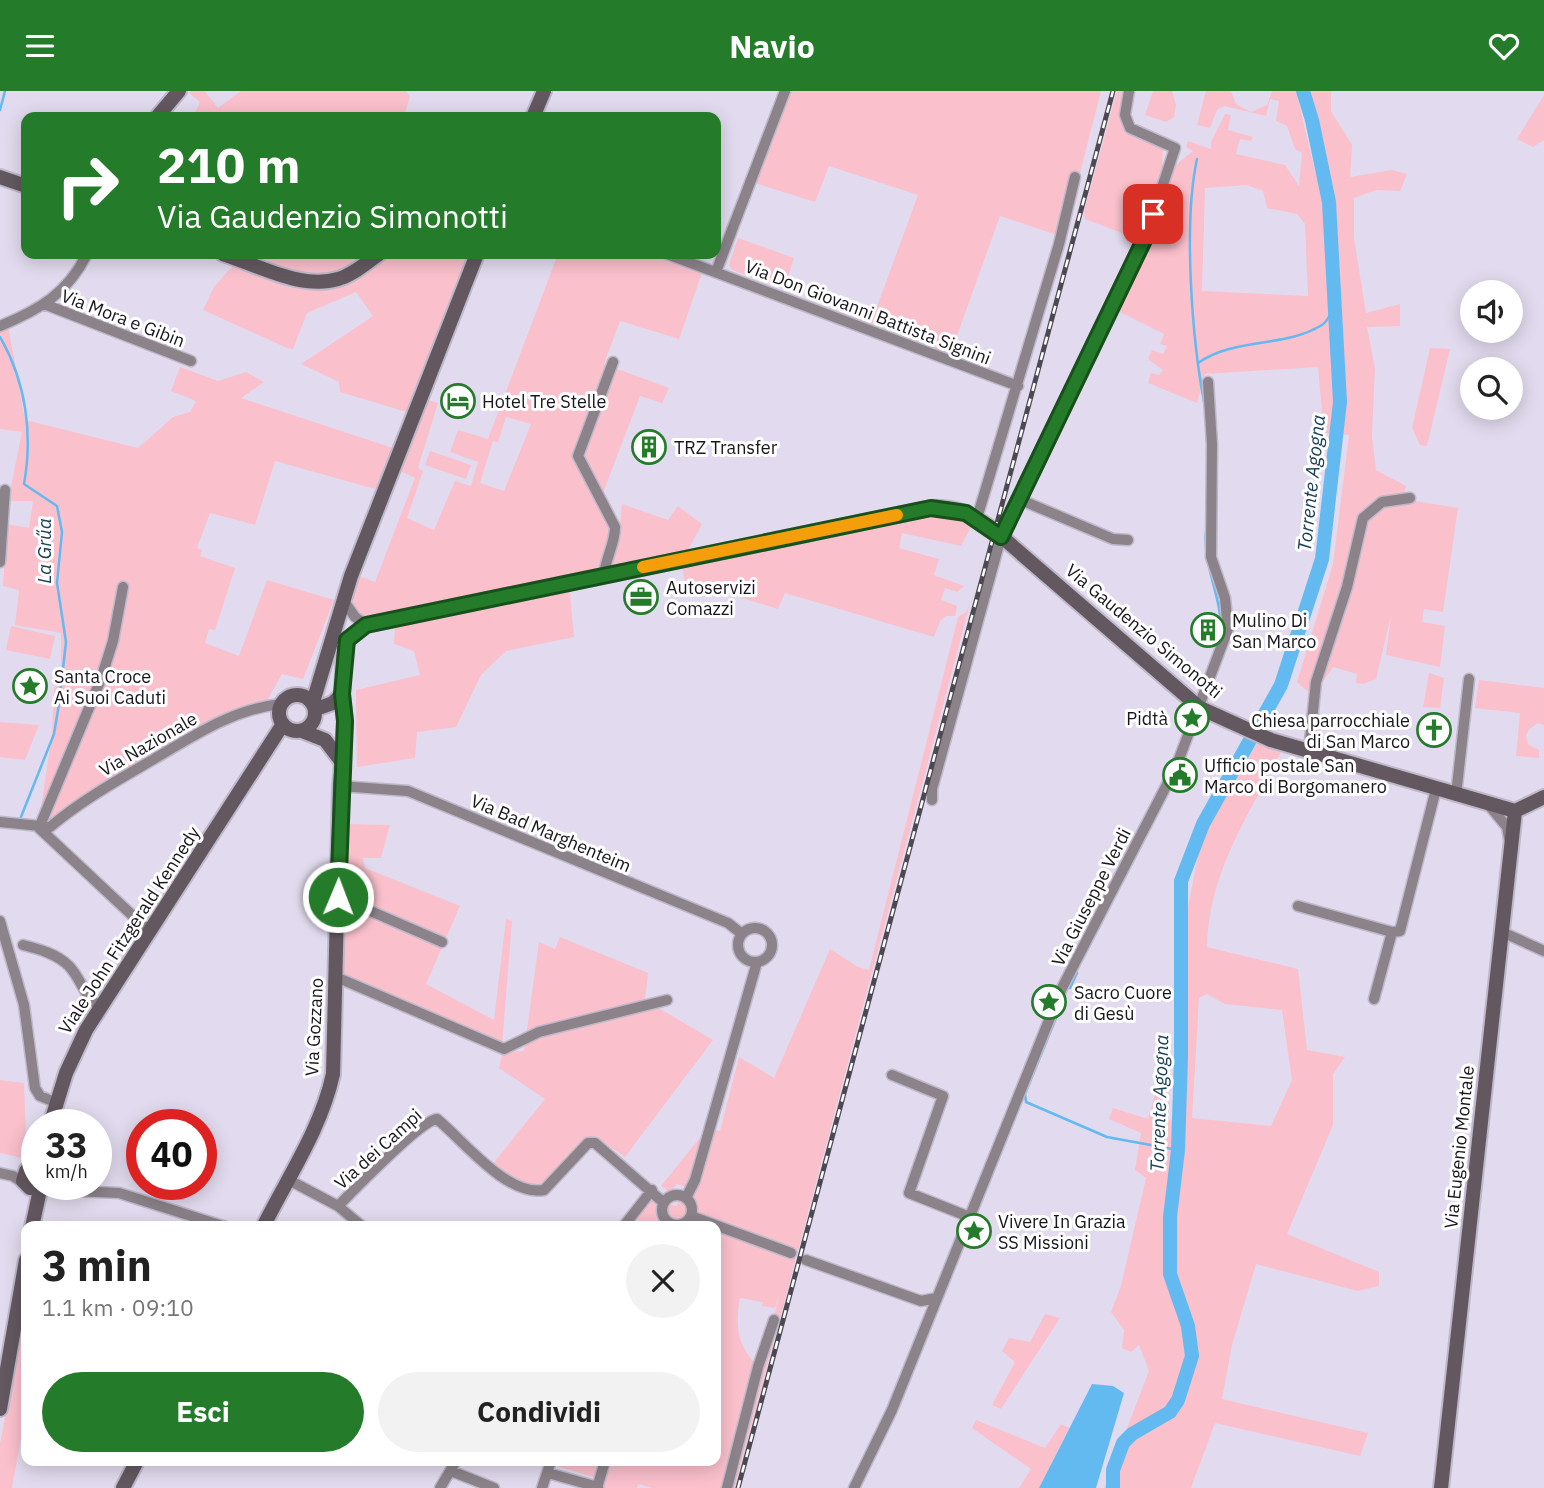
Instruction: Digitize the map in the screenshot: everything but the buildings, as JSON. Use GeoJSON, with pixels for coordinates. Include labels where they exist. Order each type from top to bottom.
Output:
{"type":"FeatureCollection","features":[{"type":"Feature","properties":{"kind":"street"},"geometry":{"type":"LineString","coordinates":[[161,112],[179,91]]}},
{"type":"Feature","properties":{"kind":"street"},"geometry":{"type":"LineString","coordinates":[[535,112],[544,91]]}},
{"type":"Feature","properties":{"kind":"street"},"geometry":{"type":"LineString","coordinates":[[721,259],[785,91]]}},
{"type":"Feature","properties":{"kind":"street"},"geometry":{"type":"LineString","coordinates":[[932,800],[932,789],[1001,537],[1146,236],[1175,148],[1130,128],[1125,115],[1129,91]]}},
{"type":"Feature","properties":{"kind":"street"},"geometry":{"type":"LineString","coordinates":[[0,177],[21,184]]}},
{"type":"Feature","properties":{"kind":"street"},"geometry":{"type":"LineString","coordinates":[[977,518],[1018,386],[1075,177]]}},
{"type":"Feature","properties":{"kind":"street","name":"Via Mora e Gibin"},"geometry":{"type":"LineString","coordinates":[[0,326],[44,305],[70,283],[84,259]]}},
{"type":"Feature","properties":{"kind":"street"},"geometry":{"type":"LineString","coordinates":[[238,259],[304,281],[325,282],[353,272],[372,259]]}},
{"type":"Feature","properties":{"kind":"street"},"geometry":{"type":"LineString","coordinates":[[308,715],[343,600],[397,454],[475,259]]}},
{"type":"Feature","properties":{"kind":"street","name":"Via Don Giovanni Battista Signini"},"geometry":{"type":"LineString","coordinates":[[681,259],[1018,386]]}},
{"type":"Feature","properties":{"kind":"street"},"geometry":{"type":"LineString","coordinates":[[716,272],[721,259]]}},
{"type":"Feature","properties":{"kind":"street","name":"Via Mora e Gibin"},"geometry":{"type":"LineString","coordinates":[[44,305],[191,361]]}},
{"type":"Feature","properties":{"kind":"street"},"geometry":{"type":"LineString","coordinates":[[604,576],[604,560],[615,537],[615,527],[578,456],[613,362]]}},
{"type":"Feature","properties":{"kind":"street","name":"Via Giuseppe Verdi"},"geometry":{"type":"LineString","coordinates":[[854,1488],[892,1410],[936,1298],[972,1218],[1062,988],[1128,855],[1168,784],[1200,708],[1228,629],[1224,599],[1211,558],[1212,444],[1208,382]]}},
{"type":"Feature","properties":{"kind":"street"},"geometry":{"type":"LineString","coordinates":[[0,562],[5,490]]}},
{"type":"Feature","properties":{"kind":"street"},"geometry":{"type":"LineString","coordinates":[[1309,750],[1316,682],[1347,587],[1363,518],[1382,502],[1410,498]]}},
{"type":"Feature","properties":{"kind":"street"},"geometry":{"type":"LineString","coordinates":[[1021,500],[1113,539],[1128,540]]}},
{"type":"Feature","properties":{"kind":"street","name":"Via Gaudenzio Simonotti"},"geometry":{"type":"LineString","coordinates":[[361,629],[931,508],[954,509],[977,518],[1001,537],[1200,708],[1271,740],[1515,811]]}},
{"type":"Feature","properties":{"kind":"street"},"geometry":{"type":"LineString","coordinates":[[39,828],[101,679],[113,641],[123,587]]}},
{"type":"Feature","properties":{"kind":"street"},"geometry":{"type":"LineString","coordinates":[[343,600],[361,629]]}},
{"type":"Feature","properties":{"kind":"street","name":"Via Gozzano"},"geometry":{"type":"LineString","coordinates":[[266,1221],[327,1102],[333,1074],[340,786],[345,721],[342,698],[344,649],[347,640],[361,629]]}},
{"type":"Feature","properties":{"kind":"street"},"geometry":{"type":"LineString","coordinates":[[1456,795],[1469,679]]}},
{"type":"Feature","properties":{"kind":"street"},"geometry":{"type":"LineString","coordinates":[[341,761],[308,715],[292,695],[281,704],[279,715],[283,724],[308,715],[332,711],[342,698]]}},
{"type":"Feature","properties":{"kind":"street","name":"Via Nazionale"},"geometry":{"type":"LineString","coordinates":[[39,828],[50,827],[98,792],[222,719],[256,707],[281,704]]}},
{"type":"Feature","properties":{"kind":"street","name":"Viale John Fitzgerald Kennedy"},"geometry":{"type":"LineString","coordinates":[[259,765],[308,715]]}},
{"type":"Feature","properties":{"kind":"street","name":"Viale John Fitzgerald Kennedy"},"geometry":{"type":"LineString","coordinates":[[55,1109],[75,1051],[100,1007],[259,765],[283,724]]}},
{"type":"Feature","properties":{"kind":"street","name":"Via Bad Marghenteim"},"geometry":{"type":"LineString","coordinates":[[340,786],[408,790],[728,923],[742,934]]}},
{"type":"Feature","properties":{"kind":"street"},"geometry":{"type":"LineString","coordinates":[[1298,906],[1392,932],[1400,931],[1436,789]]}},
{"type":"Feature","properties":{"kind":"street"},"geometry":{"type":"LineString","coordinates":[[1515,811],[1544,797]]}},
{"type":"Feature","properties":{"kind":"street"},"geometry":{"type":"LineString","coordinates":[[1488,803],[1507,827],[1510,843]]}},
{"type":"Feature","properties":{"kind":"street","name":"Via Eugenio Montale"},"geometry":{"type":"LineString","coordinates":[[1441,1488],[1515,811]]}},
{"type":"Feature","properties":{"kind":"street"},"geometry":{"type":"LineString","coordinates":[[0,823],[39,828],[149,931]]}},
{"type":"Feature","properties":{"kind":"street"},"geometry":{"type":"LineString","coordinates":[[338,897],[442,942]]}},
{"type":"Feature","properties":{"kind":"street"},"geometry":{"type":"LineString","coordinates":[[0,921],[24,1005],[35,1088],[40,1096],[57,1103]]}},
{"type":"Feature","properties":{"kind":"street"},"geometry":{"type":"LineString","coordinates":[[686,1198],[695,1180],[757,962],[769,953],[769,938],[757,929],[742,934],[738,945],[741,955],[757,962]]}},
{"type":"Feature","properties":{"kind":"street"},"geometry":{"type":"LineString","coordinates":[[1374,999],[1392,932]]}},
{"type":"Feature","properties":{"kind":"street"},"geometry":{"type":"LineString","coordinates":[[1502,932],[1544,951]]}},
{"type":"Feature","properties":{"kind":"street"},"geometry":{"type":"LineString","coordinates":[[23,945],[44,950],[71,968],[87,998],[100,1007]]}},
{"type":"Feature","properties":{"kind":"street"},"geometry":{"type":"LineString","coordinates":[[336,977],[504,1049],[539,1032],[667,1000]]}},
{"type":"Feature","properties":{"kind":"street"},"geometry":{"type":"LineString","coordinates":[[892,1075],[943,1096],[909,1193],[972,1218]]}},
{"type":"Feature","properties":{"kind":"street","name":"Via dei Campi"},"geometry":{"type":"LineString","coordinates":[[338,1206],[430,1119],[437,1119],[486,1164],[524,1189],[534,1192],[544,1190],[588,1143],[595,1143],[664,1203]]}},
{"type":"Feature","properties":{"kind":"street"},"geometry":{"type":"LineString","coordinates":[[0,1173],[21,1175]]}},
{"type":"Feature","properties":{"kind":"street"},"geometry":{"type":"LineString","coordinates":[[287,1179],[338,1206],[356,1221]]}},
{"type":"Feature","properties":{"kind":"street"},"geometry":{"type":"LineString","coordinates":[[629,1221],[652,1190]]}},
{"type":"Feature","properties":{"kind":"street"},"geometry":{"type":"LineString","coordinates":[[112,1193],[207,1221]]}},
{"type":"Feature","properties":{"kind":"street"},"geometry":{"type":"LineString","coordinates":[[668,1221],[662,1212],[664,1203],[676,1195],[686,1198],[692,1206],[691,1216],[685,1221]]}},
{"type":"Feature","properties":{"kind":"street"},"geometry":{"type":"LineString","coordinates":[[33,1221],[34,1200]]}},
{"type":"Feature","properties":{"kind":"street"},"geometry":{"type":"LineString","coordinates":[[691,1216],[704,1221]]}},
{"type":"Feature","properties":{"kind":"street"},"geometry":{"type":"LineString","coordinates":[[721,1227],[789,1253]]}},
{"type":"Feature","properties":{"kind":"street"},"geometry":{"type":"LineString","coordinates":[[806,1260],[921,1301],[936,1298]]}},
{"type":"Feature","properties":{"kind":"street"},"geometry":{"type":"LineString","coordinates":[[0,1409],[21,1289]]}},
{"type":"Feature","properties":{"kind":"street"},"geometry":{"type":"LineString","coordinates":[[727,1488],[758,1367],[774,1320]]}},
{"type":"Feature","properties":{"kind":"street"},"geometry":{"type":"LineString","coordinates":[[123,1488],[134,1466]]}},
{"type":"Feature","properties":{"kind":"street"},"geometry":{"type":"LineString","coordinates":[[440,1488],[454,1466]]}},
{"type":"Feature","properties":{"kind":"street"},"geometry":{"type":"LineString","coordinates":[[542,1488],[550,1466]]}},
{"type":"Feature","properties":{"kind":"street"},"geometry":{"type":"LineString","coordinates":[[548,1473],[597,1487],[603,1466]]}},
{"type":"Feature","properties":{"kind":"street"},"geometry":{"type":"LineString","coordinates":[[451,1471],[494,1488]]}},
{"type":"Feature","properties":{"kind":"shaded area"},"geometry":{"type":"Polygon","coordinates":[[[205,91],[218,108],[241,91],[406,91],[410,96],[405,112],[195,112],[200,102],[189,93],[205,91]]]}},
{"type":"Feature","properties":{"kind":"shaded area"},"geometry":{"type":"Polygon","coordinates":[[[790,91],[1101,91],[1079,177],[1071,173],[1057,235],[1000,216],[950,355],[871,323],[918,195],[829,166],[815,202],[755,183],[790,91]]]}},
{"type":"Feature","properties":{"kind":"shaded area"},"geometry":{"type":"Polygon","coordinates":[[[1117,91],[1126,91],[1128,130],[1163,150],[1162,169],[1167,172],[1193,151],[1186,147],[1188,141],[1211,149],[1211,142],[1225,114],[1231,115],[1228,130],[1253,137],[1251,141],[1240,139],[1236,154],[1285,165],[1299,186],[1302,153],[1295,149],[1287,126],[1276,121],[1279,101],[1270,99],[1266,116],[1224,106],[1217,110],[1210,128],[1197,125],[1206,91],[1231,91],[1236,104],[1251,112],[1267,105],[1272,91],[1296,91],[1324,209],[1348,417],[1326,210],[1298,91],[1331,91],[1331,111],[1352,145],[1350,177],[1392,170],[1407,174],[1400,191],[1376,190],[1354,198],[1354,238],[1366,313],[1400,304],[1400,326],[1367,327],[1375,368],[1372,436],[1376,470],[1406,486],[1404,496],[1409,500],[1458,508],[1443,612],[1424,609],[1422,622],[1445,626],[1440,667],[1386,655],[1391,616],[1376,679],[1363,684],[1356,683],[1357,674],[1333,667],[1313,696],[1297,682],[1333,564],[1349,435],[1324,433],[1318,367],[1205,374],[1197,403],[1148,383],[1151,373],[1159,375],[1163,370],[1148,359],[1152,350],[1163,354],[1167,346],[1160,344],[1164,334],[1104,304],[1135,238],[1085,219],[1084,211],[1117,91]],[[1247,185],[1205,188],[1202,291],[1308,296],[1305,224],[1297,214],[1267,208],[1263,191],[1247,185]]]}},
{"type":"Feature","properties":{"kind":"shaded area"},"geometry":{"type":"Polygon","coordinates":[[[1153,91],[1172,91],[1176,105],[1174,117],[1166,122],[1145,115],[1153,91]]]}},
{"type":"Feature","properties":{"kind":"shaded area"},"geometry":{"type":"Polygon","coordinates":[[[1544,95],[1544,140],[1533,147],[1517,139],[1544,95]]]}},
{"type":"Feature","properties":{"kind":"shaded area"},"geometry":{"type":"Polygon","coordinates":[[[738,238],[794,258],[784,289],[732,270],[729,265],[738,238]]]}},
{"type":"Feature","properties":{"kind":"shaded area"},"geometry":{"type":"Polygon","coordinates":[[[251,259],[367,259],[338,273],[322,277],[293,274],[251,259]]]}},
{"type":"Feature","properties":{"kind":"shaded area"},"geometry":{"type":"Polygon","coordinates":[[[375,259],[470,259],[410,413],[340,392],[339,382],[301,364],[373,316],[356,292],[307,313],[293,349],[203,310],[214,287],[236,262],[320,285],[375,259]]]}},
{"type":"Feature","properties":{"kind":"shaded area"},"geometry":{"type":"Polygon","coordinates":[[[556,259],[673,259],[703,270],[679,339],[620,321],[604,364],[669,388],[662,403],[640,396],[598,506],[606,519],[610,535],[600,575],[366,621],[353,606],[355,589],[359,576],[375,582],[415,478],[400,471],[428,400],[438,403],[418,468],[423,471],[407,518],[434,530],[455,481],[471,486],[478,462],[450,452],[458,430],[488,439],[556,259]],[[506,417],[498,442],[493,441],[480,483],[504,491],[531,424],[506,417]]]}},
{"type":"Feature","properties":{"kind":"shaded area"},"geometry":{"type":"Polygon","coordinates":[[[8,325],[25,420],[138,448],[173,417],[190,412],[196,401],[171,391],[180,367],[218,381],[246,372],[264,382],[241,398],[393,448],[375,489],[275,461],[255,525],[210,513],[197,548],[202,550],[200,556],[235,568],[215,630],[209,629],[205,643],[239,656],[267,580],[334,600],[303,679],[282,674],[268,699],[240,709],[49,826],[42,826],[113,641],[38,827],[52,734],[54,689],[61,677],[61,633],[15,625],[19,590],[3,586],[7,524],[29,528],[33,501],[8,501],[22,432],[0,429],[0,328],[8,325]]]}},
{"type":"Feature","properties":{"kind":"shaded area"},"geometry":{"type":"Polygon","coordinates":[[[1430,348],[1450,349],[1427,446],[1420,445],[1412,428],[1430,348]]]}},
{"type":"Feature","properties":{"kind":"shaded area"},"geometry":{"type":"Polygon","coordinates":[[[430,451],[471,465],[466,479],[425,465],[430,451]]]}},
{"type":"Feature","properties":{"kind":"shaded area"},"geometry":{"type":"Polygon","coordinates":[[[622,504],[668,520],[678,506],[702,524],[688,550],[613,567],[611,560],[618,544],[622,504]]]}},
{"type":"Feature","properties":{"kind":"shaded area"},"geometry":{"type":"Polygon","coordinates":[[[942,507],[983,527],[972,525],[961,546],[902,533],[899,548],[939,559],[934,575],[964,586],[957,592],[945,588],[941,600],[957,606],[955,616],[946,616],[940,621],[934,637],[785,593],[778,609],[684,579],[682,559],[942,507]]]}},
{"type":"Feature","properties":{"kind":"shaded area"},"geometry":{"type":"Polygon","coordinates":[[[989,532],[735,1488],[731,1488],[780,1292],[775,1308],[762,1306],[763,1302],[740,1298],[739,1335],[746,1351],[758,1367],[727,1488],[652,1488],[638,1484],[637,1488],[597,1488],[599,1479],[557,1466],[721,1466],[721,1221],[628,1221],[652,1190],[664,1203],[676,1206],[686,1187],[677,1184],[670,1192],[661,1186],[707,1129],[720,1131],[739,1057],[774,1078],[830,949],[858,967],[869,970],[958,617],[966,612],[989,532]]]}},
{"type":"Feature","properties":{"kind":"shaded area"},"geometry":{"type":"Polygon","coordinates":[[[569,583],[574,637],[506,651],[481,675],[456,727],[417,732],[415,758],[357,767],[356,690],[420,675],[414,651],[394,644],[395,620],[569,583]]]}},
{"type":"Feature","properties":{"kind":"shaded area"},"geometry":{"type":"Polygon","coordinates":[[[11,626],[55,636],[50,659],[6,650],[11,626]]]}},
{"type":"Feature","properties":{"kind":"shaded area"},"geometry":{"type":"Polygon","coordinates":[[[1429,673],[1444,678],[1440,708],[1423,707],[1429,673]]]}},
{"type":"Feature","properties":{"kind":"shaded area"},"geometry":{"type":"Polygon","coordinates":[[[1479,680],[1544,688],[1544,725],[1538,723],[1529,729],[1526,736],[1528,744],[1539,750],[1539,758],[1516,756],[1520,713],[1475,708],[1479,680]]]}},
{"type":"Feature","properties":{"kind":"shaded area"},"geometry":{"type":"Polygon","coordinates":[[[0,722],[39,725],[25,760],[0,757],[0,722]]]}},
{"type":"Feature","properties":{"kind":"shaded area"},"geometry":{"type":"Polygon","coordinates":[[[1257,744],[1281,752],[1232,845],[1215,894],[1209,919],[1207,947],[1298,969],[1307,1050],[1345,1057],[1333,1074],[1333,1125],[1287,1234],[1379,1272],[1379,1286],[1358,1291],[1256,1264],[1232,1345],[1222,1399],[1368,1433],[1360,1456],[1215,1423],[1191,1488],[1104,1488],[1149,1371],[1139,1345],[1131,1352],[1122,1348],[1124,1330],[1111,1312],[1121,1286],[1146,1178],[1135,1170],[1141,1133],[1109,1119],[1113,1108],[1148,1119],[1155,1094],[1165,1093],[1165,1103],[1170,1102],[1168,1120],[1184,1118],[1187,1006],[1184,927],[1199,851],[1213,814],[1257,744]],[[1207,994],[1199,998],[1192,1118],[1271,1126],[1292,1080],[1282,1010],[1225,1004],[1207,994]]]}},
{"type":"Feature","properties":{"kind":"shaded area"},"geometry":{"type":"Polygon","coordinates":[[[343,824],[390,825],[381,858],[363,858],[365,868],[460,906],[426,984],[494,1020],[506,919],[512,921],[502,1045],[343,975],[343,824]]]}},
{"type":"Feature","properties":{"kind":"shaded area"},"geometry":{"type":"Polygon","coordinates":[[[560,937],[648,973],[645,1000],[713,1040],[625,1157],[599,1139],[585,1137],[548,1182],[538,1188],[509,1177],[492,1165],[545,1099],[499,1068],[503,1052],[524,1051],[539,942],[555,949],[560,937]]]}},
{"type":"Feature","properties":{"kind":"shaded area"},"geometry":{"type":"Polygon","coordinates":[[[0,1080],[24,1083],[21,1158],[0,1153],[0,1080]]]}},
{"type":"Feature","properties":{"kind":"shaded area"},"geometry":{"type":"Polygon","coordinates":[[[1045,1314],[1060,1318],[1001,1409],[992,1405],[1014,1364],[1002,1351],[1009,1338],[1030,1342],[1045,1314]]]}},
{"type":"Feature","properties":{"kind":"shaded area"},"geometry":{"type":"Polygon","coordinates":[[[21,1329],[21,1438],[12,1488],[0,1488],[0,1444],[21,1329]]]}},
{"type":"Feature","properties":{"kind":"shaded area"},"geometry":{"type":"Polygon","coordinates":[[[976,1420],[1045,1448],[1061,1424],[1069,1428],[1039,1488],[1019,1488],[1031,1469],[972,1428],[976,1420]]]}},
{"type":"Feature","properties":{"kind":"water"},"geometry":{"type":"Polygon","coordinates":[[[1092,1384],[1113,1386],[1124,1393],[1096,1488],[1039,1488],[1092,1384]]]}},
{"type":"Feature","properties":{"kind":"waterway","name":"La Grűa"},"geometry":{"type":"LineString","coordinates":[[0,110],[5,91]]}},
{"type":"Feature","properties":{"kind":"waterway","name":"Torrente Agogna"},"geometry":{"type":"LineString","coordinates":[[1113,1488],[1113,1470],[1123,1443],[1132,1434],[1170,1412],[1178,1400],[1192,1356],[1188,1326],[1170,1274],[1170,1217],[1178,1150],[1181,1057],[1181,881],[1203,824],[1281,685],[1322,559],[1340,402],[1329,202],[1312,120],[1303,91]]}},
{"type":"Feature","properties":{"kind":"waterway"},"geometry":{"type":"LineString","coordinates":[[1197,159],[1191,216],[1191,283],[1196,350],[1205,407]]}},
{"type":"Feature","properties":{"kind":"waterway"},"geometry":{"type":"LineString","coordinates":[[1198,363],[1228,349],[1308,332],[1324,324],[1334,308]]}},
{"type":"Feature","properties":{"kind":"waterway","name":"La Grűa"},"geometry":{"type":"LineString","coordinates":[[0,337],[16,372],[25,409],[28,446],[24,484],[57,506],[62,532],[57,583],[66,642],[59,704],[54,734],[19,822]]}},
{"type":"Feature","properties":{"kind":"waterway"},"geometry":{"type":"LineString","coordinates":[[1206,532],[1207,558],[1219,609],[1221,635]]}},
{"type":"Feature","properties":{"kind":"waterway"},"geometry":{"type":"LineString","coordinates":[[1070,988],[1077,973]]}},
{"type":"Feature","properties":{"kind":"waterway"},"geometry":{"type":"LineString","coordinates":[[1061,1008],[1065,998]]}},
{"type":"Feature","properties":{"kind":"waterway"},"geometry":{"type":"LineString","coordinates":[[1058,1013],[1025,1094],[1026,1102],[1107,1137],[1178,1150]]}},
{"type":"Feature","properties":{"kind":"railway"},"geometry":{"type":"LineString","coordinates":[[738,1488],[1113,91]]}},
{"type":"Feature","properties":{"kind":"slow traffic"},"geometry":{"type":"LineString","coordinates":[[643,567],[897,515]]}},
{"type":"Feature","properties":{"kind":"place","name":"Hotel Tre Stelle"},"geometry":{"type":"Point","coordinates":[458,401]}},
{"type":"Feature","properties":{"kind":"place","name":"TRZ Transfer"},"geometry":{"type":"Point","coordinates":[649,447]}},
{"type":"Feature","properties":{"kind":"place","name":"Autoservizi Comazzi"},"geometry":{"type":"Point","coordinates":[641,597]}},
{"type":"Feature","properties":{"kind":"place","name":"Mulino Di San Marco"},"geometry":{"type":"Point","coordinates":[1208,630]}},
{"type":"Feature","properties":{"kind":"place","name":"Santa Croce Ai Suoi Caduti"},"geometry":{"type":"Point","coordinates":[30,686]}},
{"type":"Feature","properties":{"kind":"place","name":"Pidtà"},"geometry":{"type":"Point","coordinates":[1192,718]}},
{"type":"Feature","properties":{"kind":"place","name":"Chiesa parrocchiale di San Marco"},"geometry":{"type":"Point","coordinates":[1434,730]}},
{"type":"Feature","properties":{"kind":"place","name":"Ufficio postale San Marco di Borgomanero"},"geometry":{"type":"Point","coordinates":[1180,775]}},
{"type":"Feature","properties":{"kind":"place","name":"Sacro Cuore di Gesù"},"geometry":{"type":"Point","coordinates":[1049,1002]}},
{"type":"Feature","properties":{"kind":"place","name":"Vivere In Grazia SS Missioni"},"geometry":{"type":"Point","coordinates":[974,1231]}},
{"type":"Feature","properties":{"kind":"route"},"geometry":{"type":"LineString","coordinates":[[338,897],[340,781],[345,721],[342,694],[344,649],[347,640],[366,625],[931,508],[942,507],[966,513],[1001,537],[1052,437],[1105,318],[1146,236],[1153,214]]}}]}
